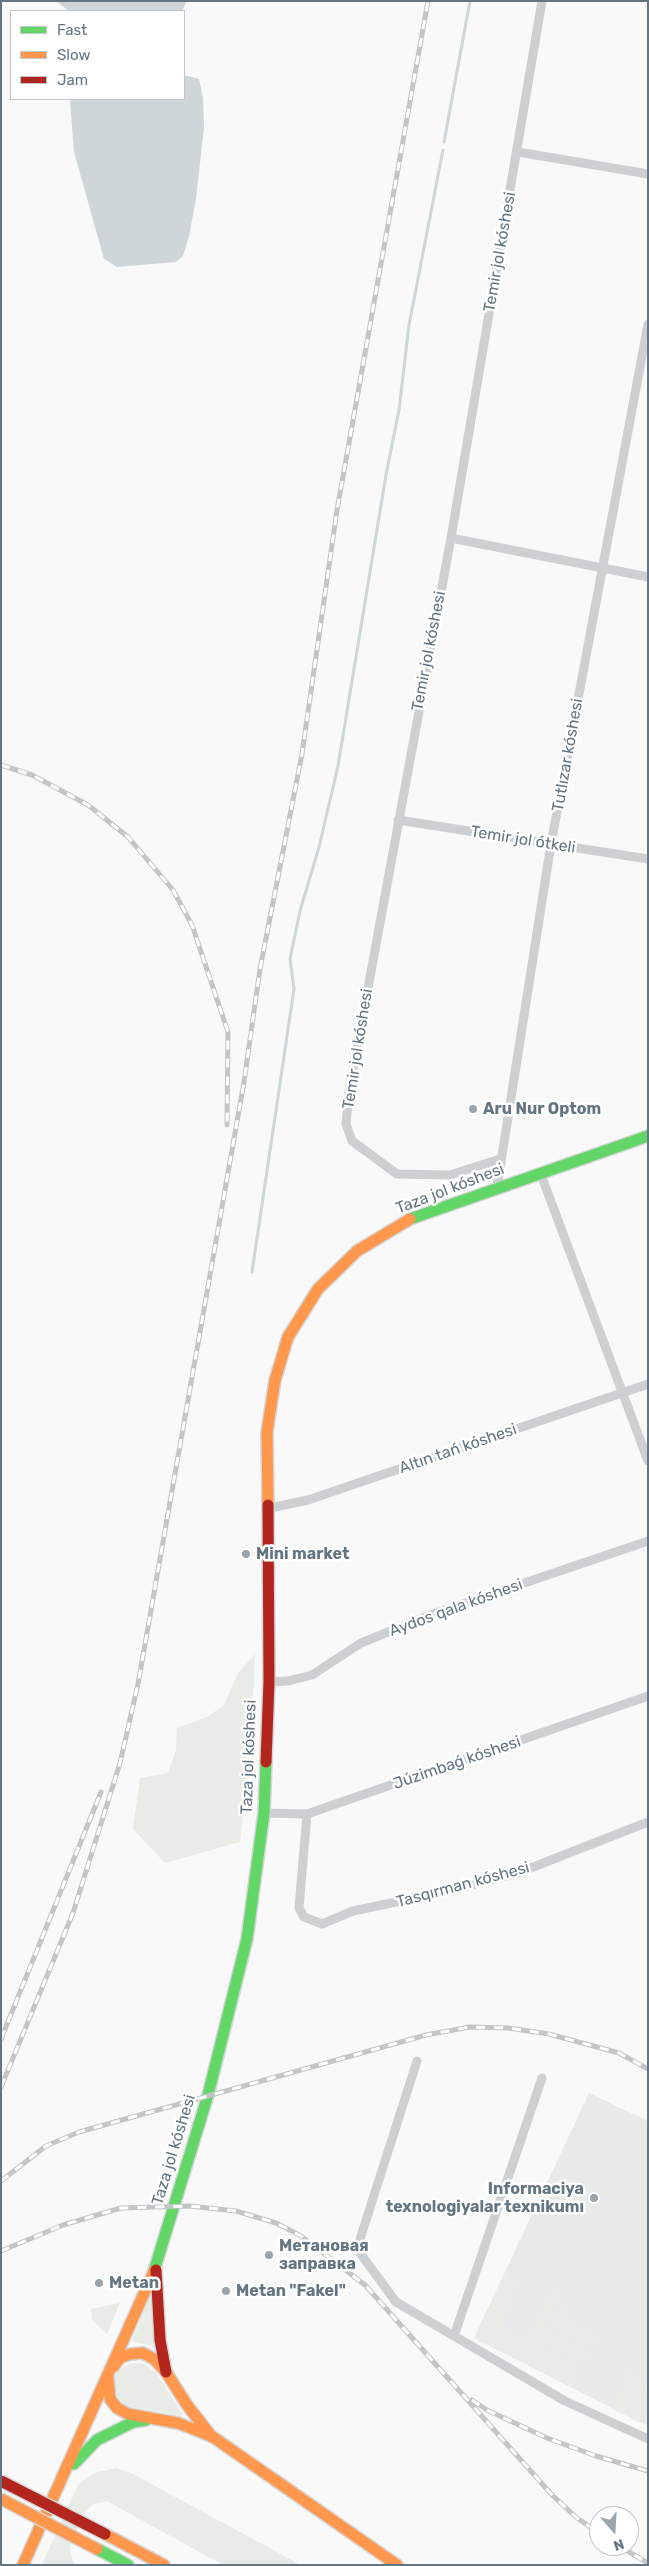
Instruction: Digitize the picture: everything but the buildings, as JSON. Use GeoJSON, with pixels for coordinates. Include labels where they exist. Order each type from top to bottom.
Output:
{"type":"FeatureCollection","features":[{"type":"Feature","properties":{"kind":"main road","name":"Taza jol kóshesi"},"geometry":{"type":"LineString","coordinates":[[24,2565],[156,2267],[208,2095],[247,1940],[264,1813],[269,1682],[266,1432],[275,1380],[288,1337],[318,1289],[357,1251],[408,1220],[497,1187],[648,1136]]}},
{"type":"Feature","properties":{"kind":"main road"},"geometry":{"type":"LineString","coordinates":[[156,2267],[160,2340],[166,2372]]}},
{"type":"Feature","properties":{"kind":"main road"},"geometry":{"type":"LineString","coordinates":[[213,2437],[187,2406],[166,2372],[154,2359],[143,2353],[130,2354],[120,2358],[109,2372],[108,2392],[110,2399],[118,2408],[128,2414],[178,2423],[213,2437],[397,2565]]}},
{"type":"Feature","properties":{"kind":"main road"},"geometry":{"type":"LineString","coordinates":[[61,2483],[81,2454],[97,2440],[133,2422],[155,2419]]}},
{"type":"Feature","properties":{"kind":"main road"},"geometry":{"type":"LineString","coordinates":[[1,2480],[164,2565]]}},
{"type":"Feature","properties":{"kind":"main road"},"geometry":{"type":"LineString","coordinates":[[1,2499],[128,2565]]}},
{"type":"Feature","properties":{"kind":"main road"},"geometry":{"type":"LineString","coordinates":[[27,2565],[30,2549]]}},
{"type":"Feature","properties":{"kind":"street","name":"Temir jol kóshesi"},"geometry":{"type":"LineString","coordinates":[[500,1159],[450,1174],[397,1174],[352,1141],[346,1124],[349,1091],[451,538],[518,152],[542,1]]}},
{"type":"Feature","properties":{"kind":"street"},"geometry":{"type":"LineString","coordinates":[[518,152],[648,174]]}},
{"type":"Feature","properties":{"kind":"street","name":"Tutlızar kóshesi"},"geometry":{"type":"LineString","coordinates":[[497,1187],[551,844],[648,324]]}},
{"type":"Feature","properties":{"kind":"street"},"geometry":{"type":"LineString","coordinates":[[451,538],[648,577]]}},
{"type":"Feature","properties":{"kind":"street","name":"Temir jol ótkeli"},"geometry":{"type":"LineString","coordinates":[[398,820],[648,860]]}},
{"type":"Feature","properties":{"kind":"street"},"geometry":{"type":"LineString","coordinates":[[540,1172],[624,1392],[648,1461]]}},
{"type":"Feature","properties":{"kind":"street","name":"Altın tań kóshesi"},"geometry":{"type":"LineString","coordinates":[[266,1509],[308,1500],[648,1384]]}},
{"type":"Feature","properties":{"kind":"street","name":"Aydos qala kóshesi"},"geometry":{"type":"LineString","coordinates":[[269,1682],[288,1681],[312,1675],[361,1643],[421,1619],[648,1541]]}},
{"type":"Feature","properties":{"kind":"street","name":"Júzimbaǵ kóshesi"},"geometry":{"type":"LineString","coordinates":[[264,1813],[307,1814],[648,1696]]}},
{"type":"Feature","properties":{"kind":"street","name":"Tasqırman kóshesi"},"geometry":{"type":"LineString","coordinates":[[307,1814],[299,1908],[304,1917],[322,1924],[353,1912],[453,1890],[518,1873],[648,1822]]}},
{"type":"Feature","properties":{"kind":"street"},"geometry":{"type":"LineString","coordinates":[[417,2061],[360,2238],[360,2253],[396,2302],[565,2401],[648,2439]]}},
{"type":"Feature","properties":{"kind":"street"},"geometry":{"type":"LineString","coordinates":[[454,2336],[542,2078]]}},
{"type":"Feature","properties":{"kind":"shaded area"},"geometry":{"type":"Polygon","coordinates":[[[56,1],[187,1],[182,10],[68,10],[56,1]]]}},
{"type":"Feature","properties":{"kind":"shaded area"},"geometry":{"type":"Polygon","coordinates":[[[185,75],[199,79],[203,98],[204,127],[196,199],[183,256],[176,262],[117,267],[104,259],[74,152],[70,101],[185,100],[185,75]]]}},
{"type":"Feature","properties":{"kind":"shaded area"},"geometry":{"type":"Polygon","coordinates":[[[255,1654],[251,1740],[240,1842],[165,1863],[133,1829],[140,1778],[168,1773],[176,1750],[177,1728],[207,1717],[224,1705],[238,1673],[255,1654]]]}},
{"type":"Feature","properties":{"kind":"shaded area","name":"Informaciya texnologiyalar texnikumı"},"geometry":{"type":"Polygon","coordinates":[[[589,2093],[648,2121],[648,2426],[474,2338],[589,2093]]]}},
{"type":"Feature","properties":{"kind":"shaded area"},"geometry":{"type":"Polygon","coordinates":[[[504,2275],[518,2284],[500,2326],[529,2340],[553,2288],[560,2291],[535,2346],[581,2368],[571,2387],[474,2338],[504,2275]]]}},
{"type":"Feature","properties":{"kind":"shaded area"},"geometry":{"type":"Polygon","coordinates":[[[150,2295],[154,2347],[132,2341],[150,2295]]]}},
{"type":"Feature","properties":{"kind":"shaded area"},"geometry":{"type":"Polygon","coordinates":[[[120,2303],[107,2334],[92,2320],[91,2309],[120,2303]]]}},
{"type":"Feature","properties":{"kind":"shaded area"},"geometry":{"type":"Polygon","coordinates":[[[563,2304],[569,2307],[563,2319],[598,2338],[593,2346],[552,2325],[563,2304]]]}},
{"type":"Feature","properties":{"kind":"shaded area"},"geometry":{"type":"Polygon","coordinates":[[[547,2330],[590,2351],[584,2364],[541,2342],[547,2330]]]}},
{"type":"Feature","properties":{"kind":"shaded area"},"geometry":{"type":"Polygon","coordinates":[[[131,2363],[144,2364],[156,2373],[184,2416],[126,2406],[117,2396],[113,2381],[118,2370],[131,2363]]]}},
{"type":"Feature","properties":{"kind":"shaded area"},"geometry":{"type":"Polygon","coordinates":[[[629,2370],[648,2380],[648,2396],[622,2383],[629,2370]]]}},
{"type":"Feature","properties":{"kind":"shaded area"},"geometry":{"type":"Polygon","coordinates":[[[621,2388],[648,2402],[648,2409],[641,2423],[611,2408],[621,2388]]]}},
{"type":"Feature","properties":{"kind":"shaded area"},"geometry":{"type":"Polygon","coordinates":[[[116,2468],[131,2473],[301,2565],[223,2565],[107,2501],[93,2504],[85,2512],[69,2546],[73,2562],[76,2565],[42,2565],[78,2485],[94,2473],[116,2468]]]}},
{"type":"Feature","properties":{"kind":"waterway"},"geometry":{"type":"LineString","coordinates":[[444,142],[470,1]]}},
{"type":"Feature","properties":{"kind":"waterway"},"geometry":{"type":"LineString","coordinates":[[252,1272],[294,989],[290,959],[300,911],[319,847],[338,766],[386,475],[399,410],[409,325],[443,150]]}},
{"type":"Feature","properties":{"kind":"railway"},"geometry":{"type":"LineString","coordinates":[[1,2087],[73,1913],[120,1763],[138,1684],[244,1082],[260,969],[302,754],[337,510],[428,1]]}},
{"type":"Feature","properties":{"kind":"railway"},"geometry":{"type":"LineString","coordinates":[[1,765],[32,775],[88,805],[128,837],[173,890],[192,925],[228,1032],[227,1125]]}},
{"type":"Feature","properties":{"kind":"railway"},"geometry":{"type":"LineString","coordinates":[[1,2039],[101,1792]]}},
{"type":"Feature","properties":{"kind":"railway"},"geometry":{"type":"LineString","coordinates":[[1,2181],[46,2146],[79,2132],[426,2035],[470,2027],[508,2028],[549,2034],[619,2053],[648,2069]]}},
{"type":"Feature","properties":{"kind":"railway"},"geometry":{"type":"LineString","coordinates":[[1,2251],[63,2225],[121,2208],[190,2206],[236,2211],[276,2223],[301,2236],[365,2285],[553,2496],[589,2526]]}},
{"type":"Feature","properties":{"kind":"railway"},"geometry":{"type":"LineString","coordinates":[[472,2400],[487,2410],[547,2438],[596,2456],[648,2471]]}},
{"type":"Feature","properties":{"kind":"railway"},"geometry":{"type":"LineString","coordinates":[[636,2556],[648,2563]]}},
{"type":"Feature","properties":{"kind":"traffic: fast"},"geometry":{"type":"LineString","coordinates":[[410,1219],[648,1136]]}},
{"type":"Feature","properties":{"kind":"traffic: fast"},"geometry":{"type":"LineString","coordinates":[[154,2271],[208,2095],[247,1939],[264,1813],[266,1762]]}},
{"type":"Feature","properties":{"kind":"traffic: fast"},"geometry":{"type":"LineString","coordinates":[[74,2464],[97,2440],[133,2422],[146,2420]]}},
{"type":"Feature","properties":{"kind":"traffic: fast"},"geometry":{"type":"LineString","coordinates":[[97,2549],[128,2565]]}},
{"type":"Feature","properties":{"kind":"traffic: slow"},"geometry":{"type":"LineString","coordinates":[[268,1505],[267,1432],[275,1380],[288,1337],[318,1289],[357,1251],[410,1219]]}},
{"type":"Feature","properties":{"kind":"traffic: slow"},"geometry":{"type":"LineString","coordinates":[[23,2565],[154,2271]]}},
{"type":"Feature","properties":{"kind":"traffic: slow"},"geometry":{"type":"LineString","coordinates":[[113,2367],[120,2358],[130,2354],[143,2353],[154,2359],[166,2372],[187,2405],[212,2437]]}},
{"type":"Feature","properties":{"kind":"traffic: slow"},"geometry":{"type":"LineString","coordinates":[[108,2378],[110,2399],[117,2408],[128,2414],[178,2423],[213,2437],[397,2565]]}},
{"type":"Feature","properties":{"kind":"traffic: slow"},"geometry":{"type":"LineString","coordinates":[[1,2499],[97,2549]]}},
{"type":"Feature","properties":{"kind":"traffic: slow"},"geometry":{"type":"LineString","coordinates":[[105,2534],[164,2565]]}},
{"type":"Feature","properties":{"kind":"traffic: jam"},"geometry":{"type":"LineString","coordinates":[[266,1762],[269,1682],[268,1505]]}},
{"type":"Feature","properties":{"kind":"traffic: jam"},"geometry":{"type":"LineString","coordinates":[[156,2270],[160,2340],[166,2372]]}},
{"type":"Feature","properties":{"kind":"traffic: jam"},"geometry":{"type":"LineString","coordinates":[[1,2481],[105,2534]]}},
{"type":"Feature","properties":{"kind":"place","name":"Aru Nur Optom"},"geometry":{"type":"Point","coordinates":[473,1109]}},
{"type":"Feature","properties":{"kind":"place","name":"Mini market"},"geometry":{"type":"Point","coordinates":[246,1554]}},
{"type":"Feature","properties":{"kind":"place","name":"Informaciya texnologiyalar texnikumı"},"geometry":{"type":"Point","coordinates":[594,2198]}},
{"type":"Feature","properties":{"kind":"place","name":"Метановая заправка"},"geometry":{"type":"Point","coordinates":[269,2255]}},
{"type":"Feature","properties":{"kind":"place","name":"Metan"},"geometry":{"type":"Point","coordinates":[99,2283]}},
{"type":"Feature","properties":{"kind":"place","name":"Metan \"Fakel\""},"geometry":{"type":"Point","coordinates":[226,2291]}}]}
